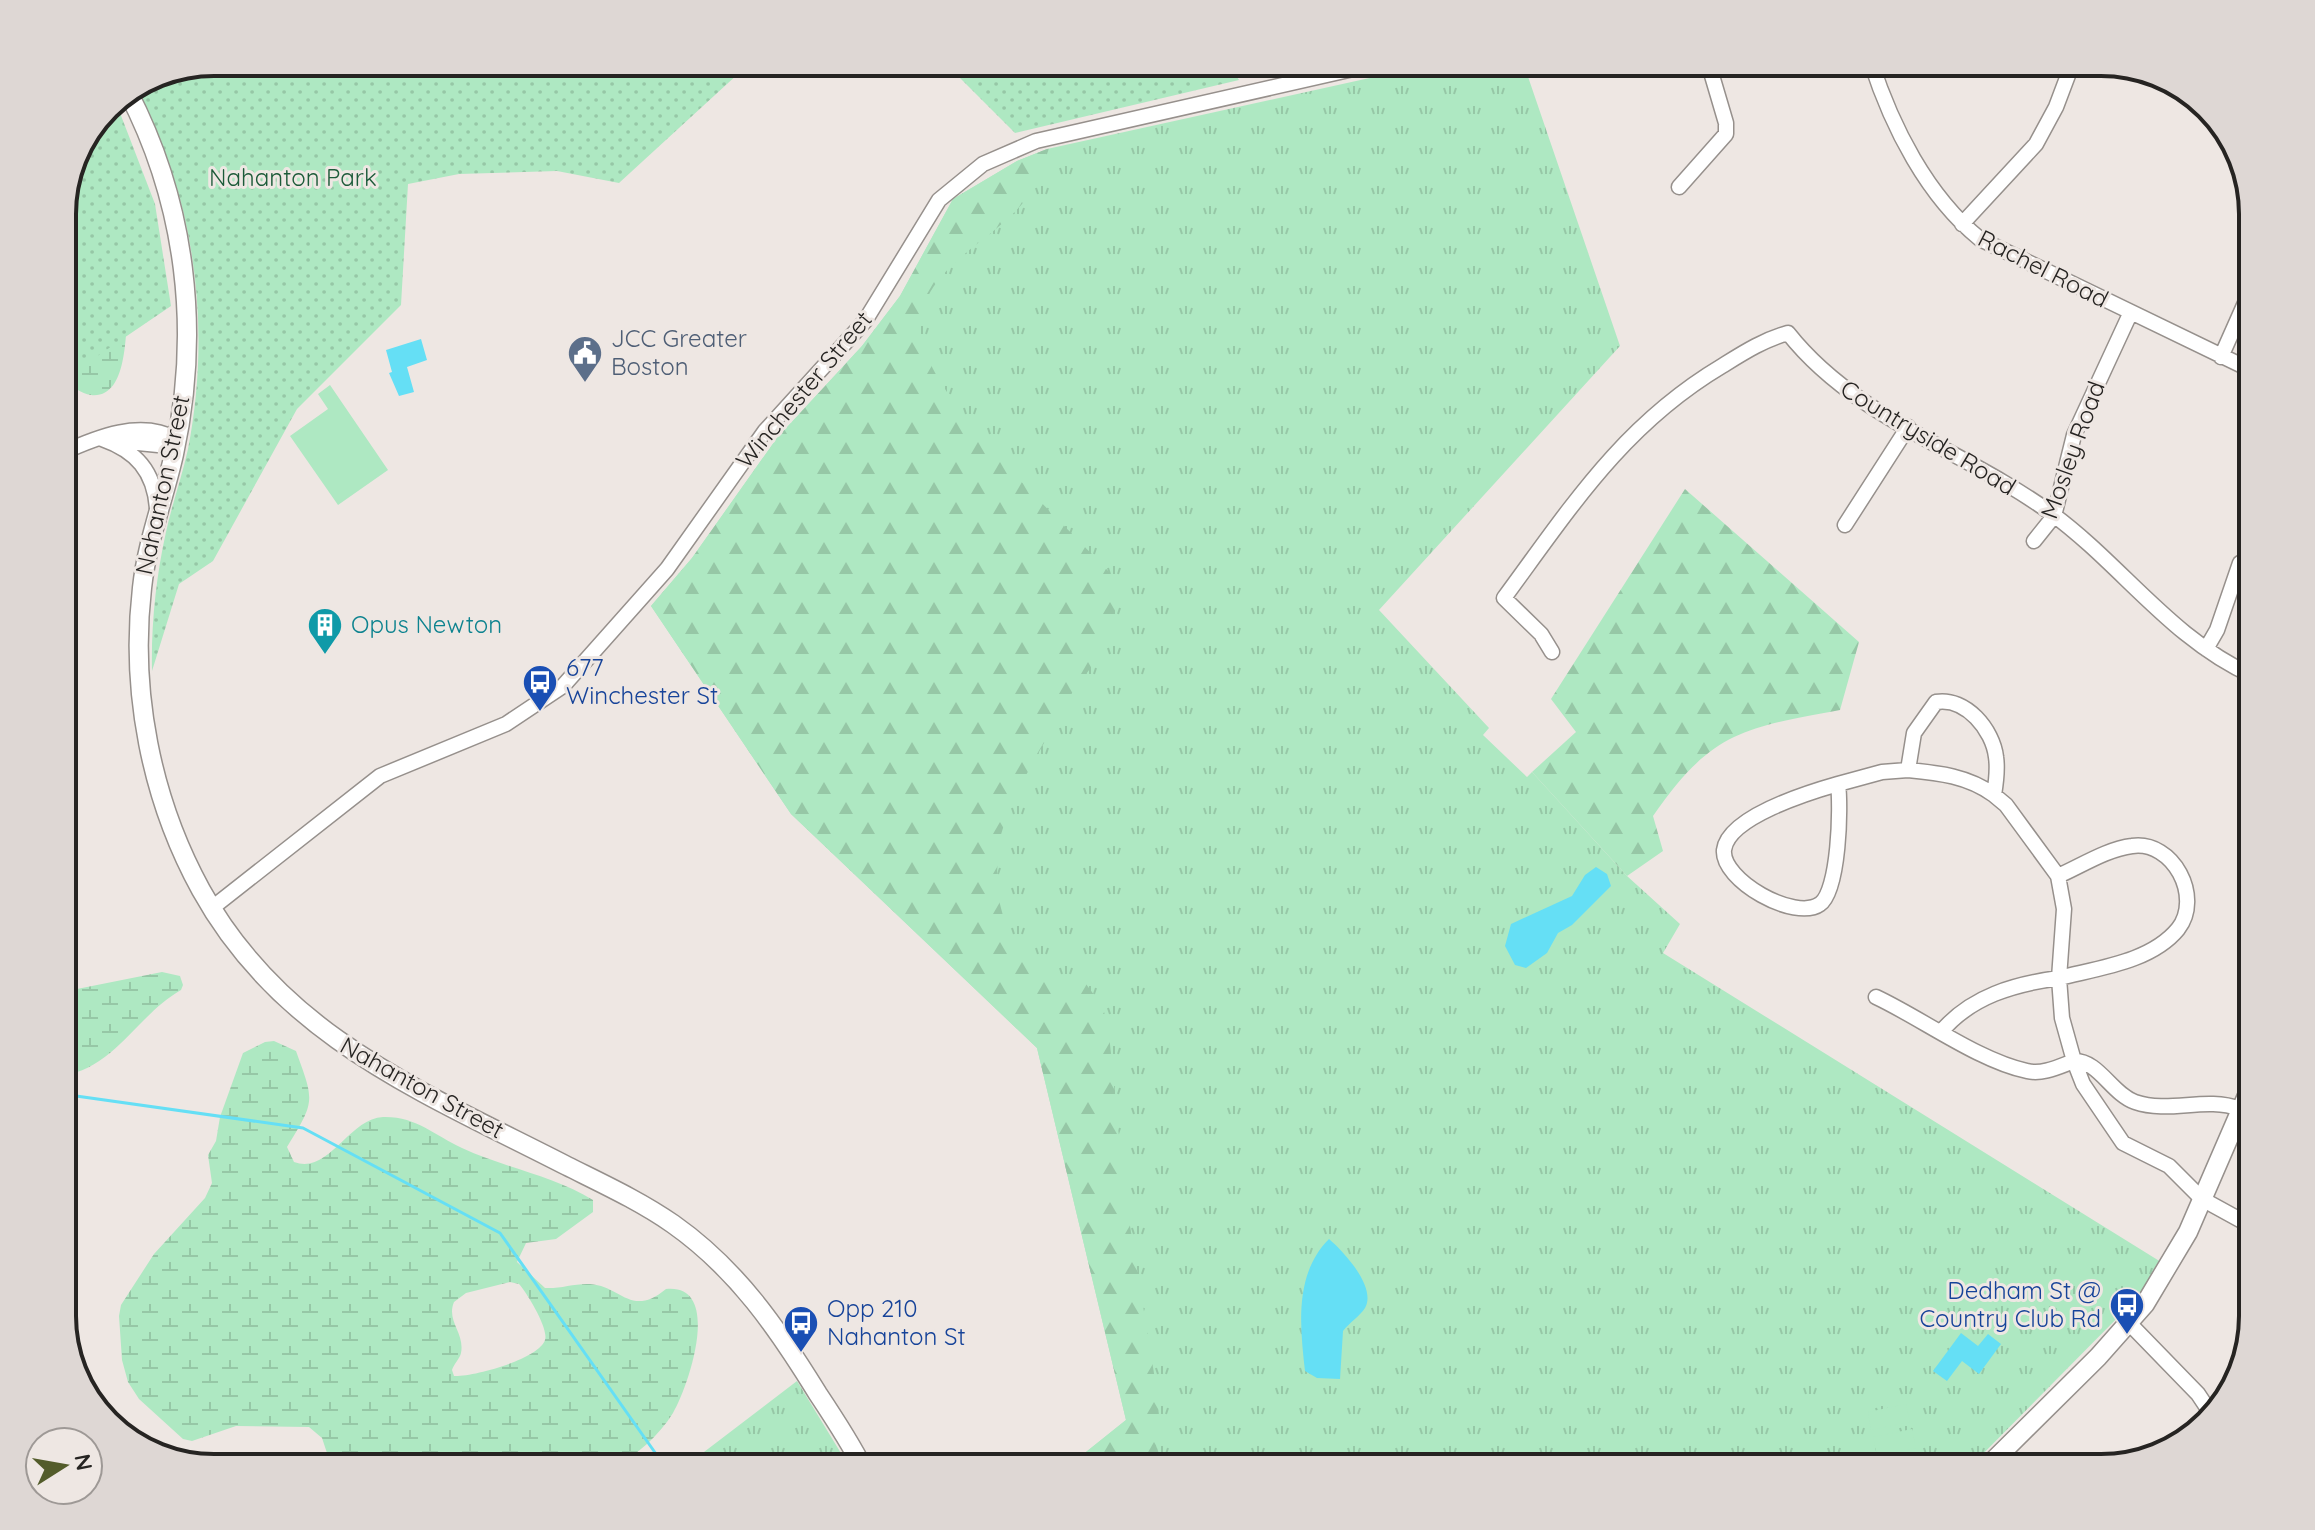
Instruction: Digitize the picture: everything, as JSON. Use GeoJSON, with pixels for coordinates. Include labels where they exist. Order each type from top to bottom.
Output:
{"type":"FeatureCollection","features":[{"type":"Feature","properties":{"kind":"main road","name":"Nahanton Street"},"geometry":{"type":"LineString","coordinates":[[133,103],[161,166],[182,247],[186,348],[176,439],[157,509],[140,613],[143,712],[154,772],[170,821],[212,908],[242,952],[275,991],[348,1050],[639,1203],[700,1245],[737,1279],[771,1320],[854,1454]]}},
{"type":"Feature","properties":{"kind":"main road"},"geometry":{"type":"LineString","coordinates":[[2000,1454],[2129,1323],[2176,1257],[2239,1111]]}},
{"type":"Feature","properties":{"kind":"street","name":"Winchester Street"},"geometry":{"type":"LineString","coordinates":[[212,908],[380,776],[506,724],[563,686],[667,569],[771,423],[865,321],[893,278],[928,213],[966,176],[1000,155],[1036,141],[1322,76]]}},
{"type":"Feature","properties":{"kind":"street"},"geometry":{"type":"LineString","coordinates":[[1679,187],[1726,134],[1712,76]]}},
{"type":"Feature","properties":{"kind":"street","name":"Rachel Road"},"geometry":{"type":"LineString","coordinates":[[1878,76],[1920,167],[1949,212],[1962,224],[1999,251],[2239,365]]}},
{"type":"Feature","properties":{"kind":"street"},"geometry":{"type":"LineString","coordinates":[[1962,224],[2036,144],[2056,107],[2068,76]]}},
{"type":"Feature","properties":{"kind":"street","name":"Mosley Road"},"geometry":{"type":"LineString","coordinates":[[2034,541],[2054,516],[2074,435],[2130,314]]}},
{"type":"Feature","properties":{"kind":"street"},"geometry":{"type":"LineString","coordinates":[[2221,357],[2239,316]]}},
{"type":"Feature","properties":{"kind":"street","name":"Countryside Road"},"geometry":{"type":"LineString","coordinates":[[1552,652],[1541,634],[1504,598],[1619,447],[1665,404],[1760,343],[1788,333],[1816,367],[1849,394],[1994,474],[2054,516],[2172,624],[2239,668]]}},
{"type":"Feature","properties":{"kind":"street"},"geometry":{"type":"LineString","coordinates":[[1845,525],[1908,427]]}},
{"type":"Feature","properties":{"kind":"street"},"geometry":{"type":"LineString","coordinates":[[102,439],[128,451],[141,462],[152,482],[157,509]]}},
{"type":"Feature","properties":{"kind":"street"},"geometry":{"type":"LineString","coordinates":[[76,448],[102,439],[158,445],[176,439]]}},
{"type":"Feature","properties":{"kind":"street"},"geometry":{"type":"LineString","coordinates":[[2206,649],[2217,630],[2239,566]]}},
{"type":"Feature","properties":{"kind":"street"},"geometry":{"type":"LineString","coordinates":[[1908,770],[1911,740],[1927,712],[1936,702],[1951,703],[1967,710],[1989,733],[1996,758],[1994,795]]}},
{"type":"Feature","properties":{"kind":"street"},"geometry":{"type":"LineString","coordinates":[[1838,784],[1840,801],[1831,884],[1820,905],[1806,910],[1792,909],[1745,884],[1728,866],[1724,855],[1729,838],[1749,822],[1779,804],[1838,784],[1882,772],[1908,770],[1950,774],[1981,786],[2015,816],[2058,876],[2064,909],[2059,978],[2062,1018],[2083,1084],[2123,1143],[2169,1166],[2202,1199],[2239,1219]]}},
{"type":"Feature","properties":{"kind":"street"},"geometry":{"type":"LineString","coordinates":[[1941,1032],[1966,1007],[1993,994],[2124,961],[2161,944],[2177,930],[2188,902],[2185,885],[2170,859],[2159,850],[2145,846],[2114,851],[2058,876]]}},
{"type":"Feature","properties":{"kind":"street"},"geometry":{"type":"LineString","coordinates":[[1876,997],[1941,1032],[2027,1071],[2052,1069],[2074,1061],[2092,1066],[2116,1093],[2135,1102],[2153,1106],[2223,1103],[2239,1109]]}},
{"type":"Feature","properties":{"kind":"street"},"geometry":{"type":"LineString","coordinates":[[2129,1323],[2206,1406]]}},
{"type":"Feature","properties":{"kind":"green space","name":"Nahanton Park"},"geometry":{"type":"Polygon","coordinates":[[[736,76],[619,183],[557,171],[459,174],[408,184],[401,305],[297,409],[213,561],[179,584],[152,671],[153,619],[159,566],[188,449],[198,356],[198,310],[185,218],[156,129],[141,97],[170,83],[196,77],[736,76]]]}},
{"type":"Feature","properties":{"kind":"green space"},"geometry":{"type":"Polygon","coordinates":[[[958,76],[1236,76],[1239,80],[1015,133],[958,76]]]}},
{"type":"Feature","properties":{"kind":"green space"},"geometry":{"type":"Polygon","coordinates":[[[1378,76],[1528,76],[1620,346],[1379,610],[1489,728],[1483,735],[1527,777],[1532,772],[1627,876],[1680,924],[1663,953],[2161,1262],[2136,1299],[1983,1454],[1084,1454],[1126,1420],[1037,1048],[791,814],[651,606],[692,558],[777,438],[862,346],[900,296],[953,199],[1017,161],[1047,149],[1378,76]]]}},
{"type":"Feature","properties":{"kind":"green space"},"geometry":{"type":"Polygon","coordinates":[[[120,113],[155,204],[171,306],[76,370],[76,205],[90,153],[104,130],[120,113]]]}},
{"type":"Feature","properties":{"kind":"green space"},"geometry":{"type":"Polygon","coordinates":[[[1047,149],[1026,199],[958,260],[934,286],[923,309],[920,327],[926,354],[943,386],[968,420],[1030,491],[1110,573],[1116,584],[1117,605],[1095,662],[1072,693],[1011,802],[999,841],[996,889],[1007,931],[1031,969],[1046,982],[1086,984],[1103,1007],[1109,1034],[1124,1189],[1159,1404],[1157,1454],[1084,1454],[1126,1420],[1037,1048],[791,814],[651,606],[692,558],[777,438],[862,346],[900,296],[953,199],[1017,161],[1047,149]]]}},
{"type":"Feature","properties":{"kind":"green space"},"geometry":{"type":"Polygon","coordinates":[[[128,310],[122,363],[112,387],[103,393],[91,395],[76,389],[76,334],[128,310]]]}},
{"type":"Feature","properties":{"kind":"green space"},"geometry":{"type":"Polygon","coordinates":[[[330,385],[388,470],[338,505],[290,436],[328,409],[318,394],[330,385]]]}},
{"type":"Feature","properties":{"kind":"green space"},"geometry":{"type":"Polygon","coordinates":[[[1685,489],[1859,642],[1840,710],[1753,729],[1712,750],[1674,788],[1653,816],[1663,851],[1627,876],[1532,772],[1576,732],[1551,699],[1685,489]]]}},
{"type":"Feature","properties":{"kind":"green space"},"geometry":{"type":"Polygon","coordinates":[[[162,972],[180,976],[183,985],[112,1052],[76,1072],[76,989],[162,972]]]}},
{"type":"Feature","properties":{"kind":"green space"},"geometry":{"type":"Polygon","coordinates":[[[274,1041],[296,1051],[309,1100],[303,1119],[287,1147],[294,1162],[306,1164],[318,1161],[371,1120],[395,1118],[424,1127],[462,1148],[561,1184],[593,1200],[593,1212],[556,1239],[526,1243],[517,1262],[545,1288],[590,1284],[635,1301],[644,1301],[666,1289],[684,1292],[694,1302],[698,1319],[693,1361],[673,1413],[654,1437],[634,1454],[327,1454],[322,1438],[309,1427],[236,1426],[192,1441],[183,1439],[139,1399],[128,1382],[122,1360],[121,1305],[154,1254],[205,1198],[212,1183],[208,1155],[216,1141],[220,1117],[243,1053],[274,1041]],[[510,1282],[466,1293],[454,1302],[452,1315],[462,1346],[452,1370],[454,1376],[504,1366],[540,1347],[545,1340],[544,1328],[519,1284],[510,1282]]]}},
{"type":"Feature","properties":{"kind":"green space"},"geometry":{"type":"Polygon","coordinates":[[[797,1381],[841,1454],[701,1454],[797,1381]]]}},
{"type":"Feature","properties":{"kind":"green space"},"geometry":{"type":"Polygon","coordinates":[[[1906,1404],[1910,1422],[1871,1430],[1868,1412],[1906,1404]]]}},
{"type":"Feature","properties":{"kind":"green space"},"geometry":{"type":"Polygon","coordinates":[[[1912,1429],[1916,1448],[1877,1454],[1873,1437],[1912,1429]]]}},
{"type":"Feature","properties":{"kind":"water"},"geometry":{"type":"Polygon","coordinates":[[[421,339],[427,360],[407,367],[414,392],[399,396],[389,373],[392,372],[386,350],[421,339]]]}},
{"type":"Feature","properties":{"kind":"water"},"geometry":{"type":"Polygon","coordinates":[[[1596,867],[1607,874],[1611,886],[1572,925],[1558,933],[1547,953],[1526,968],[1515,965],[1505,946],[1511,924],[1572,896],[1585,875],[1596,867]]]}},
{"type":"Feature","properties":{"kind":"water"},"geometry":{"type":"Polygon","coordinates":[[[1329,1239],[1357,1270],[1363,1280],[1367,1299],[1363,1311],[1343,1331],[1340,1379],[1317,1378],[1305,1371],[1302,1336],[1305,1284],[1318,1253],[1329,1239]]]}},
{"type":"Feature","properties":{"kind":"water"},"geometry":{"type":"Polygon","coordinates":[[[1961,1333],[1978,1346],[1988,1334],[2001,1344],[1979,1374],[1962,1361],[1947,1381],[1933,1371],[1961,1333]]]}},
{"type":"Feature","properties":{"kind":"waterway"},"geometry":{"type":"LineString","coordinates":[[76,1096],[303,1128],[500,1233],[656,1454]]}},
{"type":"Feature","properties":{"kind":"place","name":"JCC Greater Boston"},"geometry":{"type":"Point","coordinates":[585,384]}},
{"type":"Feature","properties":{"kind":"place","name":"Opus Newton"},"geometry":{"type":"Point","coordinates":[325,656]}},
{"type":"Feature","properties":{"kind":"place","name":"677 Winchester St"},"geometry":{"type":"Point","coordinates":[540,713]}},
{"type":"Feature","properties":{"kind":"place","name":"Dedham St @ Country Club Rd"},"geometry":{"type":"Point","coordinates":[2127,1336]}},
{"type":"Feature","properties":{"kind":"place","name":"Opp 210 Nahanton St"},"geometry":{"type":"Point","coordinates":[801,1354]}}]}
